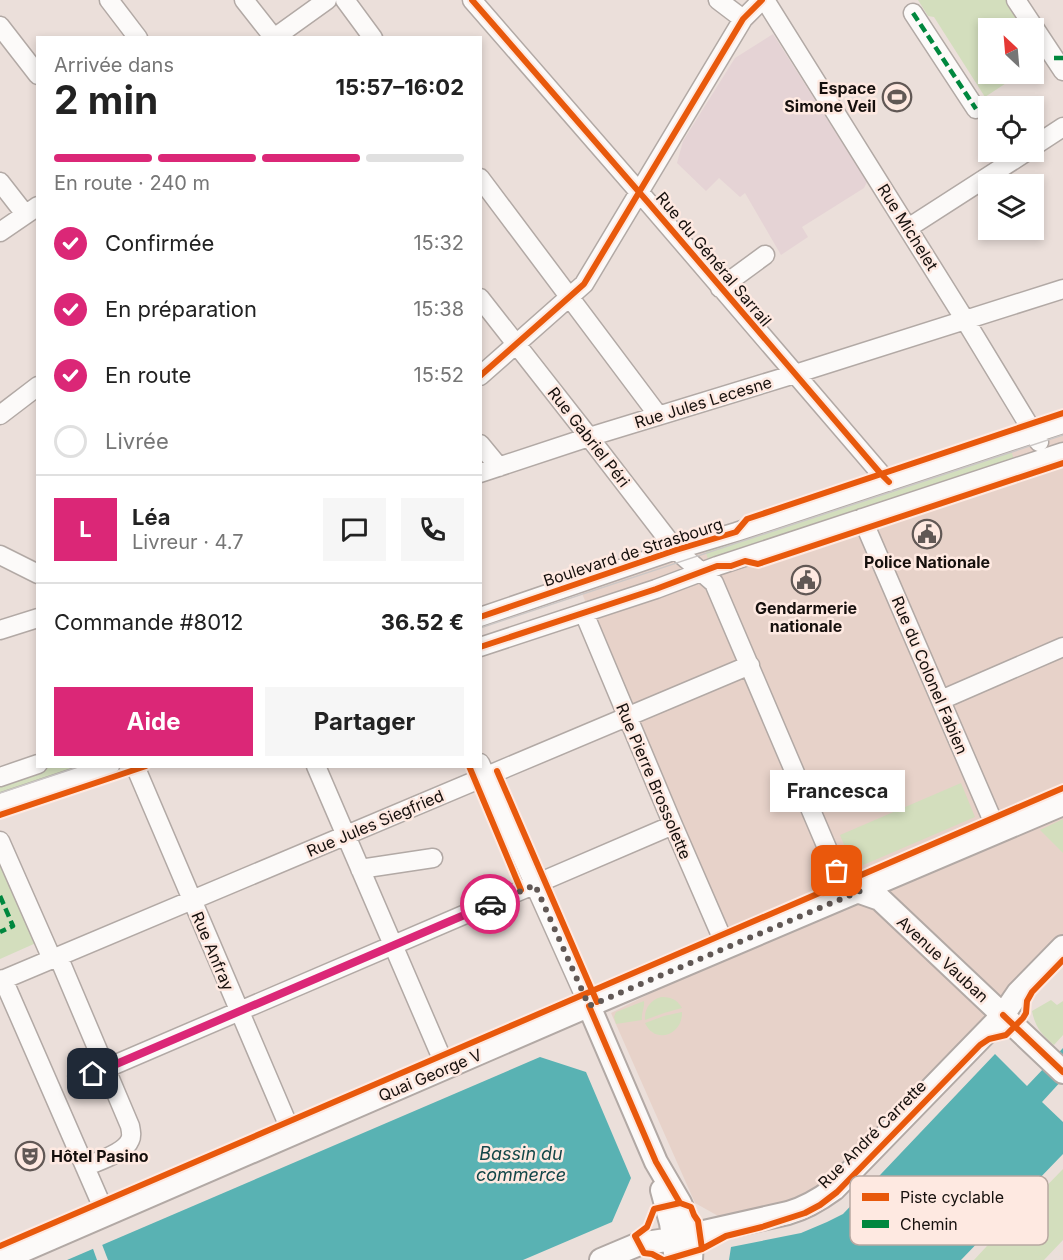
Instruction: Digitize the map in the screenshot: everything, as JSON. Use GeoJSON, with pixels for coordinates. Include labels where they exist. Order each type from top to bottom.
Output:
{"type":"FeatureCollection","features":[{"type":"Feature","properties":{"kind":"main road","name":"Quai George V"},"geometry":{"type":"LineString","coordinates":[[1,1260],[1063,804]]}},
{"type":"Feature","properties":{"kind":"main road","name":"Avenue Vauban"},"geometry":{"type":"LineString","coordinates":[[860,891],[880,899],[1055,1065]]}},
{"type":"Feature","properties":{"kind":"main road","name":"Rue André Carrette"},"geometry":{"type":"LineString","coordinates":[[601,1260],[639,1244],[680,1245],[798,1210],[817,1201],[834,1189],[1002,1015],[1018,993],[1063,947]]}},
{"type":"Feature","properties":{"kind":"main road"},"geometry":{"type":"LineString","coordinates":[[589,1006],[656,1162],[671,1222],[680,1245],[691,1260]]}},
{"type":"Feature","properties":{"kind":"street"},"geometry":{"type":"LineString","coordinates":[[109,0],[136,36]]}},
{"type":"Feature","properties":{"kind":"street"},"geometry":{"type":"LineString","coordinates":[[244,0],[272,36]]}},
{"type":"Feature","properties":{"kind":"street"},"geometry":{"type":"LineString","coordinates":[[277,36],[327,0]]}},
{"type":"Feature","properties":{"kind":"street"},"geometry":{"type":"LineString","coordinates":[[345,0],[372,36]]}},
{"type":"Feature","properties":{"kind":"street","name":"Rue du Général Sarrail"},"geometry":{"type":"LineString","coordinates":[[472,0],[889,482]]}},
{"type":"Feature","properties":{"kind":"street"},"geometry":{"type":"LineString","coordinates":[[718,0],[743,19]]}},
{"type":"Feature","properties":{"kind":"street"},"geometry":{"type":"LineString","coordinates":[[482,374],[584,284],[743,19],[764,0]]}},
{"type":"Feature","properties":{"kind":"street","name":"Rue Michelet"},"geometry":{"type":"LineString","coordinates":[[764,0],[965,320],[1034,434],[1045,458]]}},
{"type":"Feature","properties":{"kind":"street"},"geometry":{"type":"LineString","coordinates":[[1016,0],[1060,63]]}},
{"type":"Feature","properties":{"kind":"street"},"geometry":{"type":"LineString","coordinates":[[913,13],[976,109]]}},
{"type":"Feature","properties":{"kind":"street"},"geometry":{"type":"LineString","coordinates":[[0,26],[36,72]]}},
{"type":"Feature","properties":{"kind":"street"},"geometry":{"type":"LineString","coordinates":[[1044,139],[1063,127]]}},
{"type":"Feature","properties":{"kind":"street"},"geometry":{"type":"LineString","coordinates":[[908,228],[1010,162]]}},
{"type":"Feature","properties":{"kind":"street"},"geometry":{"type":"LineString","coordinates":[[482,181],[658,415]]}},
{"type":"Feature","properties":{"kind":"street"},"geometry":{"type":"LineString","coordinates":[[0,183],[32,210],[0,232]]}},
{"type":"Feature","properties":{"kind":"street"},"geometry":{"type":"LineString","coordinates":[[720,288],[765,255]]}},
{"type":"Feature","properties":{"kind":"street","name":"Rue Jules Lecesne"},"geometry":{"type":"LineString","coordinates":[[482,472],[1063,289]]}},
{"type":"Feature","properties":{"kind":"street","name":"Rue Gabriel Péri"},"geometry":{"type":"LineString","coordinates":[[482,301],[676,550],[714,584],[842,883],[860,891]]}},
{"type":"Feature","properties":{"kind":"street"},"geometry":{"type":"LineString","coordinates":[[0,415],[36,388]]}},
{"type":"Feature","properties":{"kind":"street","name":"Boulevard de Strasbourg"},"geometry":{"type":"LineString","coordinates":[[482,616],[676,550],[1063,424]]}},
{"type":"Feature","properties":{"kind":"street"},"geometry":{"type":"LineString","coordinates":[[482,446],[499,467]]}},
{"type":"Feature","properties":{"kind":"street"},"geometry":{"type":"LineString","coordinates":[[482,646],[1063,452]]}},
{"type":"Feature","properties":{"kind":"street","name":"Rue du Colonel Fabien"},"geometry":{"type":"LineString","coordinates":[[862,518],[998,833]]}},
{"type":"Feature","properties":{"kind":"street"},"geometry":{"type":"LineString","coordinates":[[0,555],[36,573]]}},
{"type":"Feature","properties":{"kind":"street","name":"Rue Pierre Brossolette"},"geometry":{"type":"LineString","coordinates":[[584,613],[726,947]]}},
{"type":"Feature","properties":{"kind":"street"},"geometry":{"type":"LineString","coordinates":[[0,630],[36,619]]}},
{"type":"Feature","properties":{"kind":"street"},"geometry":{"type":"LineString","coordinates":[[941,700],[1063,647]]}},
{"type":"Feature","properties":{"kind":"street","name":"Rue Jules Siegfried"},"geometry":{"type":"LineString","coordinates":[[2,980],[346,835],[483,769],[627,717],[750,665]]}},
{"type":"Feature","properties":{"kind":"street"},"geometry":{"type":"LineString","coordinates":[[0,777],[36,765]]}},
{"type":"Feature","properties":{"kind":"street"},"geometry":{"type":"LineString","coordinates":[[0,803],[104,768]]}},
{"type":"Feature","properties":{"kind":"street","name":"Rue Anfray"},"geometry":{"type":"LineString","coordinates":[[136,768],[292,1134]]}},
{"type":"Feature","properties":{"kind":"street"},"geometry":{"type":"LineString","coordinates":[[317,768],[446,1068]]}},
{"type":"Feature","properties":{"kind":"street"},"geometry":{"type":"LineString","coordinates":[[483,769],[589,1006]]}},
{"type":"Feature","properties":{"kind":"street"},"geometry":{"type":"LineString","coordinates":[[100,1071],[673,825]]}},
{"type":"Feature","properties":{"kind":"street"},"geometry":{"type":"LineString","coordinates":[[0,841],[55,958],[100,1071],[130,1126],[131,1139],[122,1150],[85,1167]]}},
{"type":"Feature","properties":{"kind":"street"},"geometry":{"type":"LineString","coordinates":[[360,868],[433,858]]}},
{"type":"Feature","properties":{"kind":"street"},"geometry":{"type":"LineString","coordinates":[[2,980],[61,1088],[85,1167],[106,1215]]}},
{"type":"Feature","properties":{"kind":"shaded area"},"geometry":{"type":"Polygon","coordinates":[[[773,34],[867,182],[864,188],[802,227],[808,237],[781,255],[745,193],[740,197],[719,178],[706,191],[677,163],[683,141],[735,58],[773,34]]]}},
{"type":"Feature","properties":{"kind":"shaded area"},"geometry":{"type":"Polygon","coordinates":[[[1063,420],[1063,936],[823,1187],[798,1198],[720,1217],[695,1203],[611,1013],[737,950],[577,582],[1063,420]]]}},
{"type":"Feature","properties":{"kind":"green space"},"geometry":{"type":"Polygon","coordinates":[[[918,0],[1008,0],[1020,18],[978,18],[978,84],[1005,84],[984,96],[934,17],[928,16],[918,0]]]}},
{"type":"Feature","properties":{"kind":"green space"},"geometry":{"type":"Polygon","coordinates":[[[1010,446],[1015,464],[710,565],[704,547],[1010,446]]]}},
{"type":"Feature","properties":{"kind":"green space"},"geometry":{"type":"Polygon","coordinates":[[[40,768],[99,768],[0,800],[0,781],[40,768]]]}},
{"type":"Feature","properties":{"kind":"green space"},"geometry":{"type":"Polygon","coordinates":[[[961,783],[975,817],[854,869],[840,835],[961,783]]]}},
{"type":"Feature","properties":{"kind":"green space"},"geometry":{"type":"Polygon","coordinates":[[[1063,819],[1063,853],[1040,830],[1063,819]]]}},
{"type":"Feature","properties":{"kind":"green space"},"geometry":{"type":"Polygon","coordinates":[[[0,866],[36,943],[0,959],[0,866]]]}},
{"type":"Feature","properties":{"kind":"green space"},"geometry":{"type":"Polygon","coordinates":[[[661,997],[673,999],[682,1008],[645,1020],[648,1006],[661,997]]]}},
{"type":"Feature","properties":{"kind":"green space"},"geometry":{"type":"Polygon","coordinates":[[[1051,1000],[1057,1005],[1063,1001],[1063,1035],[1054,1045],[1040,1030],[1032,1011],[1051,1000]]]}},
{"type":"Feature","properties":{"kind":"green space"},"geometry":{"type":"Polygon","coordinates":[[[644,1001],[642,1020],[616,1024],[614,1017],[616,1012],[644,1001]]]}},
{"type":"Feature","properties":{"kind":"green space"},"geometry":{"type":"Polygon","coordinates":[[[682,1012],[678,1027],[668,1034],[655,1034],[645,1023],[664,1016],[682,1012]]]}},
{"type":"Feature","properties":{"kind":"green space"},"geometry":{"type":"Polygon","coordinates":[[[1063,1169],[1063,1240],[1044,1260],[974,1260],[988,1245],[1048,1245],[1048,1184],[1063,1169]]]}},
{"type":"Feature","properties":{"kind":"water"},"geometry":{"type":"Polygon","coordinates":[[[1063,1048],[1063,1079],[1042,1102],[1063,1122],[1063,1154],[1042,1176],[879,1176],[995,1054],[1027,1086],[1063,1048]]]}},
{"type":"Feature","properties":{"kind":"water","name":"Bassin du commerce"},"geometry":{"type":"Polygon","coordinates":[[[540,1057],[586,1072],[631,1178],[612,1222],[523,1260],[67,1260],[540,1057]]]}},
{"type":"Feature","properties":{"kind":"water"},"geometry":{"type":"Polygon","coordinates":[[[850,1207],[850,1245],[975,1245],[961,1260],[729,1260],[731,1247],[801,1233],[843,1214],[850,1207]]]}},
{"type":"Feature","properties":{"kind":"pier"},"geometry":{"type":"Polygon","coordinates":[[[101,1242],[108,1260],[97,1260],[92,1246],[101,1242]]]}},
{"type":"Feature","properties":{"kind":"tunnel"},"geometry":{"type":"LineString","coordinates":[[70,1084],[93,1074]]}},
{"type":"Feature","properties":{"kind":"tram line"},"geometry":{"type":"LineString","coordinates":[[482,627],[1063,435]]}},
{"type":"Feature","properties":{"kind":"tram line"},"geometry":{"type":"LineString","coordinates":[[0,793],[75,768]]}},
{"type":"Feature","properties":{"kind":"marked path"},"geometry":{"type":"LineString","coordinates":[[913,13],[976,109]]}},
{"type":"Feature","properties":{"kind":"marked path"},"geometry":{"type":"LineString","coordinates":[[1054,58],[1063,58]]}},
{"type":"Feature","properties":{"kind":"marked path"},"geometry":{"type":"LineString","coordinates":[[0,896],[13,926],[0,932]]}},
{"type":"Feature","properties":{"kind":"cycle path"},"geometry":{"type":"LineString","coordinates":[[472,0],[889,482]]}},
{"type":"Feature","properties":{"kind":"cycle path"},"geometry":{"type":"LineString","coordinates":[[482,374],[584,284],[743,19],[762,0]]}},
{"type":"Feature","properties":{"kind":"cycle path"},"geometry":{"type":"LineString","coordinates":[[482,616],[676,550],[736,532],[747,519],[1063,413]]}},
{"type":"Feature","properties":{"kind":"cycle path"},"geometry":{"type":"LineString","coordinates":[[482,646],[656,589],[717,566],[731,566],[745,561],[758,564],[1063,463]]}},
{"type":"Feature","properties":{"kind":"cycle path"},"geometry":{"type":"LineString","coordinates":[[0,815],[140,768]]}},
{"type":"Feature","properties":{"kind":"cycle path"},"geometry":{"type":"LineString","coordinates":[[470,768],[521,890]]}},
{"type":"Feature","properties":{"kind":"cycle path"},"geometry":{"type":"LineString","coordinates":[[497,771],[597,1002]]}},
{"type":"Feature","properties":{"kind":"cycle path"},"geometry":{"type":"LineString","coordinates":[[0,1246],[1063,788]]}},
{"type":"Feature","properties":{"kind":"cycle path"},"geometry":{"type":"LineString","coordinates":[[853,1176],[980,1045],[989,1039],[1006,1035],[1023,1018],[1032,992],[1063,960]]}},
{"type":"Feature","properties":{"kind":"cycle path"},"geometry":{"type":"LineString","coordinates":[[589,1006],[656,1162],[680,1203]]}},
{"type":"Feature","properties":{"kind":"cycle path"},"geometry":{"type":"LineString","coordinates":[[1003,1015],[1063,1072]]}},
{"type":"Feature","properties":{"kind":"cycle path"},"geometry":{"type":"LineString","coordinates":[[665,1260],[702,1249],[726,1236],[805,1213],[820,1205],[850,1179]]}},
{"type":"Feature","properties":{"kind":"cycle path"},"geometry":{"type":"LineString","coordinates":[[663,1260],[652,1254],[644,1253],[635,1236],[647,1227],[654,1209],[680,1203],[691,1207],[698,1221],[702,1249]]}},
{"type":"Feature","properties":{"kind":"way so far"},"geometry":{"type":"LineString","coordinates":[[490,904],[535,885],[589,1006],[860,891],[842,883],[837,871]]}},
{"type":"Feature","properties":{"kind":"place","name":"Espace Simone Veil"},"geometry":{"type":"Point","coordinates":[897,97]}},
{"type":"Feature","properties":{"kind":"place","name":"Police Nationale"},"geometry":{"type":"Point","coordinates":[927,534]}},
{"type":"Feature","properties":{"kind":"place","name":"Gendarmerie nationale"},"geometry":{"type":"Point","coordinates":[806,580]}},
{"type":"Feature","properties":{"kind":"place","name":"Francesca"},"geometry":{"type":"Point","coordinates":[837,871]}},
{"type":"Feature","properties":{"kind":"place","name":"Hôtel Pasino"},"geometry":{"type":"Point","coordinates":[30,1156]}},
{"type":"Feature","properties":{"kind":"route"},"geometry":{"type":"LineString","coordinates":[[93,1074],[490,904]]}}]}
